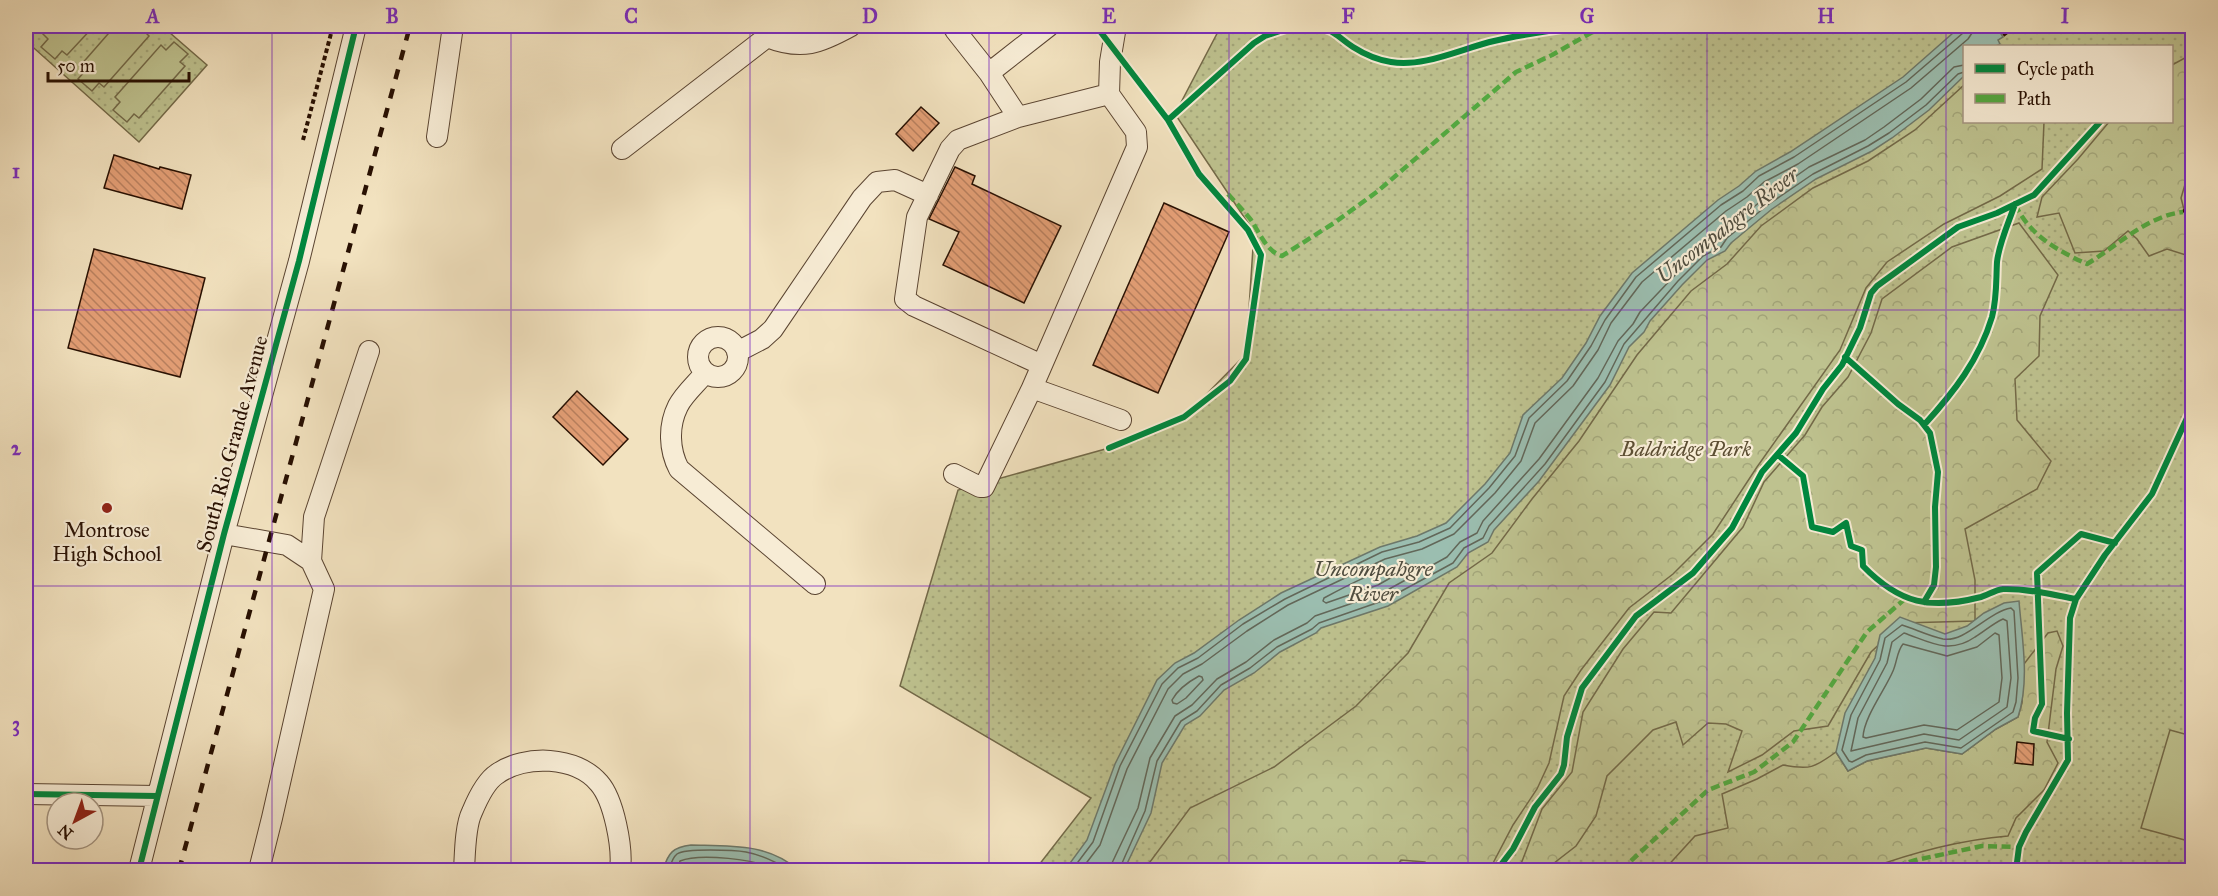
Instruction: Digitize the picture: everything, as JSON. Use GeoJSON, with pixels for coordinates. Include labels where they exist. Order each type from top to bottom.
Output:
{"type":"FeatureCollection","features":[{"type":"Feature","properties":{"kind":"street","name":"South Rio Grande Avenue"},"geometry":{"type":"LineString","coordinates":[[139,870],[224,534],[299,261],[356,26]]}},
{"type":"Feature","properties":{"kind":"street"},"geometry":{"type":"LineString","coordinates":[[437,137],[453,26]]}},
{"type":"Feature","properties":{"kind":"street"},"geometry":{"type":"LineString","coordinates":[[622,149],[766,31],[795,45],[814,43],[851,26]]}},
{"type":"Feature","properties":{"kind":"street"},"geometry":{"type":"LineString","coordinates":[[989,73],[1049,26]]}},
{"type":"Feature","properties":{"kind":"street"},"geometry":{"type":"LineString","coordinates":[[954,474],[984,487],[1032,388],[1137,147],[1136,132],[1109,94],[1110,62],[1116,26]]}},
{"type":"Feature","properties":{"kind":"street"},"geometry":{"type":"LineString","coordinates":[[955,27],[1018,117]]}},
{"type":"Feature","properties":{"kind":"street"},"geometry":{"type":"LineString","coordinates":[[1042,365],[914,306],[905,299],[917,217],[950,149],[958,140],[1018,117],[1109,94]]}},
{"type":"Feature","properties":{"kind":"street"},"geometry":{"type":"LineString","coordinates":[[737,352],[762,339],[773,329],[862,198],[877,182],[895,180],[928,195]]}},
{"type":"Feature","properties":{"kind":"street"},"geometry":{"type":"LineString","coordinates":[[717,337],[730,341],[737,352],[736,364],[729,374],[717,377],[705,373],[700,368],[698,354],[704,343],[717,337]]}},
{"type":"Feature","properties":{"kind":"street"},"geometry":{"type":"LineString","coordinates":[[259,870],[273,818],[324,589],[311,561],[314,517],[369,351]]}},
{"type":"Feature","properties":{"kind":"street"},"geometry":{"type":"LineString","coordinates":[[705,373],[678,404],[672,425],[672,455],[679,470],[815,584]]}},
{"type":"Feature","properties":{"kind":"street"},"geometry":{"type":"LineString","coordinates":[[1032,388],[1121,420]]}},
{"type":"Feature","properties":{"kind":"street"},"geometry":{"type":"LineString","coordinates":[[224,534],[286,545],[311,561]]}},
{"type":"Feature","properties":{"kind":"street"},"geometry":{"type":"LineString","coordinates":[[464,870],[470,814],[484,790],[496,774],[513,766],[536,761],[554,761],[572,766],[601,784],[618,832],[620,870]]}},
{"type":"Feature","properties":{"kind":"street"},"geometry":{"type":"LineString","coordinates":[[26,794],[157,796]]}},
{"type":"Feature","properties":{"kind":"path"},"geometry":{"type":"LineString","coordinates":[[303,140],[333,26]]}},
{"type":"Feature","properties":{"kind":"path"},"geometry":{"type":"LineString","coordinates":[[2003,34],[2016,26]]}},
{"type":"Feature","properties":{"kind":"path"},"geometry":{"type":"LineString","coordinates":[[2183,212],[2193,206]]}},
{"type":"Feature","properties":{"kind":"green space"},"geometry":{"type":"Polygon","coordinates":[[[26,26],[162,26],[207,65],[139,142],[26,41],[26,26]]]}},
{"type":"Feature","properties":{"kind":"green space"},"geometry":{"type":"Polygon","coordinates":[[[51,26],[94,26],[67,55],[62,51],[55,59],[41,47],[48,39],[43,34],[51,26]]]}},
{"type":"Feature","properties":{"kind":"green space"},"geometry":{"type":"Polygon","coordinates":[[[115,26],[149,26],[144,31],[149,36],[104,87],[99,83],[92,91],[78,79],[85,71],[80,66],[115,26]]]}},
{"type":"Feature","properties":{"kind":"green space","name":"Baldridge Park"},"geometry":{"type":"Polygon","coordinates":[[[1221,26],[2192,26],[2192,870],[1035,870],[1091,798],[900,686],[958,490],[1109,448],[1184,417],[1246,354],[1254,232],[1175,114],[1221,26]]]}},
{"type":"Feature","properties":{"kind":"green space"},"geometry":{"type":"Polygon","coordinates":[[[174,42],[188,54],[180,62],[185,66],[139,118],[134,114],[127,122],[113,110],[120,102],[115,97],[161,45],[166,50],[174,42]]]}},
{"type":"Feature","properties":{"kind":"green space"},"geometry":{"type":"Polygon","coordinates":[[[2192,54],[2192,161],[2181,198],[2188,225],[2189,256],[2167,249],[2149,256],[2128,231],[2104,251],[2075,253],[2059,213],[2037,217],[2042,197],[2108,123],[2173,123],[2173,64],[2192,54]]]}},
{"type":"Feature","properties":{"kind":"green space"},"geometry":{"type":"Polygon","coordinates":[[[1963,86],[1963,123],[2044,123],[2042,169],[2000,196],[1944,224],[1887,262],[1866,288],[1840,350],[1757,467],[1713,534],[1673,574],[1629,608],[1564,696],[1549,763],[1537,789],[1513,825],[1491,867],[1485,870],[1429,870],[1425,862],[1401,860],[1394,870],[1144,870],[1190,808],[1274,767],[1356,706],[1408,653],[1449,583],[1492,553],[1579,441],[1637,355],[1691,291],[1727,264],[1761,226],[1813,188],[1868,161],[1915,130],[1963,86]]]}},
{"type":"Feature","properties":{"kind":"green space"},"geometry":{"type":"Polygon","coordinates":[[[2019,223],[2058,275],[2040,316],[2039,356],[2015,379],[2017,420],[2051,461],[2037,489],[1965,529],[1975,580],[1975,621],[1902,623],[1871,652],[1828,726],[1794,731],[1762,755],[1728,772],[1742,731],[1726,724],[1708,723],[1683,745],[1676,722],[1653,730],[1607,776],[1596,816],[1576,846],[1545,870],[1537,870],[1521,864],[1542,809],[1572,772],[1583,712],[1623,649],[1654,612],[1671,613],[1743,527],[1764,482],[1805,435],[1822,407],[1848,377],[1871,333],[1882,299],[1952,247],[2019,223]]]}},
{"type":"Feature","properties":{"kind":"green space"},"geometry":{"type":"Polygon","coordinates":[[[2057,631],[2063,646],[2056,669],[2047,742],[2058,763],[2044,790],[2016,818],[2008,836],[1936,848],[1865,870],[1664,870],[1695,836],[1728,828],[1722,794],[1783,765],[1811,766],[1836,752],[1848,771],[1867,761],[1926,748],[1962,754],[1996,729],[2018,717],[2022,703],[2024,664],[2048,633],[2057,631]]]}},
{"type":"Feature","properties":{"kind":"green space"},"geometry":{"type":"Polygon","coordinates":[[[2170,730],[2192,736],[2192,842],[2141,828],[2170,730]]]}},
{"type":"Feature","properties":{"kind":"water","name":"Uncompahgre River"},"geometry":{"type":"Polygon","coordinates":[[[1961,26],[2002,26],[1998,29],[2003,37],[1998,40],[2000,44],[1998,45],[1963,45],[1963,77],[1929,110],[1872,151],[1816,179],[1772,209],[1731,243],[1725,251],[1707,260],[1682,285],[1629,347],[1610,385],[1539,481],[1494,530],[1488,542],[1468,553],[1457,567],[1388,606],[1321,628],[1280,652],[1254,673],[1224,690],[1200,716],[1185,725],[1162,763],[1151,813],[1124,870],[1065,870],[1087,840],[1115,764],[1157,680],[1175,663],[1194,653],[1281,593],[1380,547],[1417,536],[1446,523],[1485,484],[1510,453],[1523,415],[1562,378],[1586,343],[1600,316],[1632,273],[1756,171],[1790,152],[1903,77],[1961,26]]]}},
{"type":"Feature","properties":{"kind":"water"},"geometry":{"type":"Polygon","coordinates":[[[2019,601],[2024,689],[2018,717],[1996,729],[1962,754],[1926,748],[1867,761],[1848,771],[1836,752],[1845,713],[1875,658],[1880,635],[1900,617],[1945,634],[1967,626],[1984,613],[2004,603],[2019,601]]]}},
{"type":"Feature","properties":{"kind":"water"},"geometry":{"type":"Polygon","coordinates":[[[734,846],[761,850],[786,861],[798,870],[663,870],[672,852],[680,847],[734,846]]]}},
{"type":"Feature","properties":{"kind":"building"},"geometry":{"type":"Polygon","coordinates":[[[921,107],[939,123],[913,151],[896,134],[921,107]]]}},
{"type":"Feature","properties":{"kind":"building"},"geometry":{"type":"Polygon","coordinates":[[[114,155],[159,169],[160,167],[191,175],[182,209],[104,188],[114,155]]]}},
{"type":"Feature","properties":{"kind":"building"},"geometry":{"type":"Polygon","coordinates":[[[955,167],[975,176],[972,184],[1061,226],[1024,303],[943,265],[959,232],[929,219],[955,167]]]}},
{"type":"Feature","properties":{"kind":"building"},"geometry":{"type":"Polygon","coordinates":[[[1164,203],[1229,232],[1158,393],[1093,365],[1164,203]]]}},
{"type":"Feature","properties":{"kind":"building"},"geometry":{"type":"Polygon","coordinates":[[[94,249],[205,278],[180,377],[68,348],[94,249]]]}},
{"type":"Feature","properties":{"kind":"building"},"geometry":{"type":"Polygon","coordinates":[[[577,391],[628,439],[603,465],[553,417],[577,391]]]}},
{"type":"Feature","properties":{"kind":"building"},"geometry":{"type":"Polygon","coordinates":[[[2017,742],[2034,744],[2033,765],[2015,763],[2017,742]]]}},
{"type":"Feature","properties":{"kind":"railway"},"geometry":{"type":"LineString","coordinates":[[179,870],[410,26]]}},
{"type":"Feature","properties":{"kind":"marked path"},"geometry":{"type":"LineString","coordinates":[[1228,194],[1251,220],[1268,246],[1282,256],[1334,223],[1378,191],[1516,72],[1603,26]]}},
{"type":"Feature","properties":{"kind":"marked path"},"geometry":{"type":"LineString","coordinates":[[2015,204],[2028,225],[2045,241],[2087,264],[2145,225],[2183,212]]}},
{"type":"Feature","properties":{"kind":"marked path"},"geometry":{"type":"LineString","coordinates":[[1621,870],[1708,790],[1754,772],[1793,742],[1867,632],[1906,598]]}},
{"type":"Feature","properties":{"kind":"marked path"},"geometry":{"type":"LineString","coordinates":[[1883,870],[1916,860],[1982,846],[2019,847]]}},
{"type":"Feature","properties":{"kind":"cycle path"},"geometry":{"type":"LineString","coordinates":[[139,870],[224,534],[299,261],[356,26]]}},
{"type":"Feature","properties":{"kind":"cycle path"},"geometry":{"type":"LineString","coordinates":[[1096,26],[1168,120],[1199,174],[1248,230],[1261,255],[1246,359],[1230,381],[1184,417],[1109,448]]}},
{"type":"Feature","properties":{"kind":"cycle path"},"geometry":{"type":"LineString","coordinates":[[1168,120],[1254,43],[1265,36],[1295,26]]}},
{"type":"Feature","properties":{"kind":"cycle path"},"geometry":{"type":"LineString","coordinates":[[1314,26],[1332,32],[1371,56],[1403,63],[1429,60],[1482,44],[1539,32],[1584,26]]}},
{"type":"Feature","properties":{"kind":"cycle path"},"geometry":{"type":"LineString","coordinates":[[1497,870],[1513,849],[1535,807],[1561,774],[1567,737],[1582,688],[1636,616],[1693,573],[1732,528],[1762,472],[1796,433],[1823,389],[1842,365],[1860,328],[1871,293],[1877,286],[1958,227],[1997,213],[2034,195],[2099,123]]}},
{"type":"Feature","properties":{"kind":"cycle path"},"geometry":{"type":"LineString","coordinates":[[1924,425],[1964,375],[1987,333],[1995,303],[1998,255],[2015,204]]}},
{"type":"Feature","properties":{"kind":"cycle path"},"geometry":{"type":"LineString","coordinates":[[1845,357],[1898,404],[1920,420],[1930,433],[1938,472],[1935,507],[1936,567],[1934,585],[1924,602]]}},
{"type":"Feature","properties":{"kind":"cycle path"},"geometry":{"type":"LineString","coordinates":[[2016,870],[2019,847],[2026,832],[2068,760],[2070,618],[2076,599],[2105,555],[2152,494],[2192,407]]}},
{"type":"Feature","properties":{"kind":"cycle path"},"geometry":{"type":"LineString","coordinates":[[1778,455],[1803,476],[1812,527],[1833,532],[1846,523],[1851,546],[1862,550],[1863,566],[1890,589],[1903,596],[1917,601],[1946,603],[2012,589],[2076,599]]}},
{"type":"Feature","properties":{"kind":"cycle path"},"geometry":{"type":"LineString","coordinates":[[2069,739],[2033,731],[2035,718],[2042,704],[2037,573],[2081,534],[2115,543]]}},
{"type":"Feature","properties":{"kind":"cycle path"},"geometry":{"type":"LineString","coordinates":[[26,794],[157,796]]}},
{"type":"Feature","properties":{"kind":"place","name":"Montrose High School"},"geometry":{"type":"Point","coordinates":[107,508]}}]}
